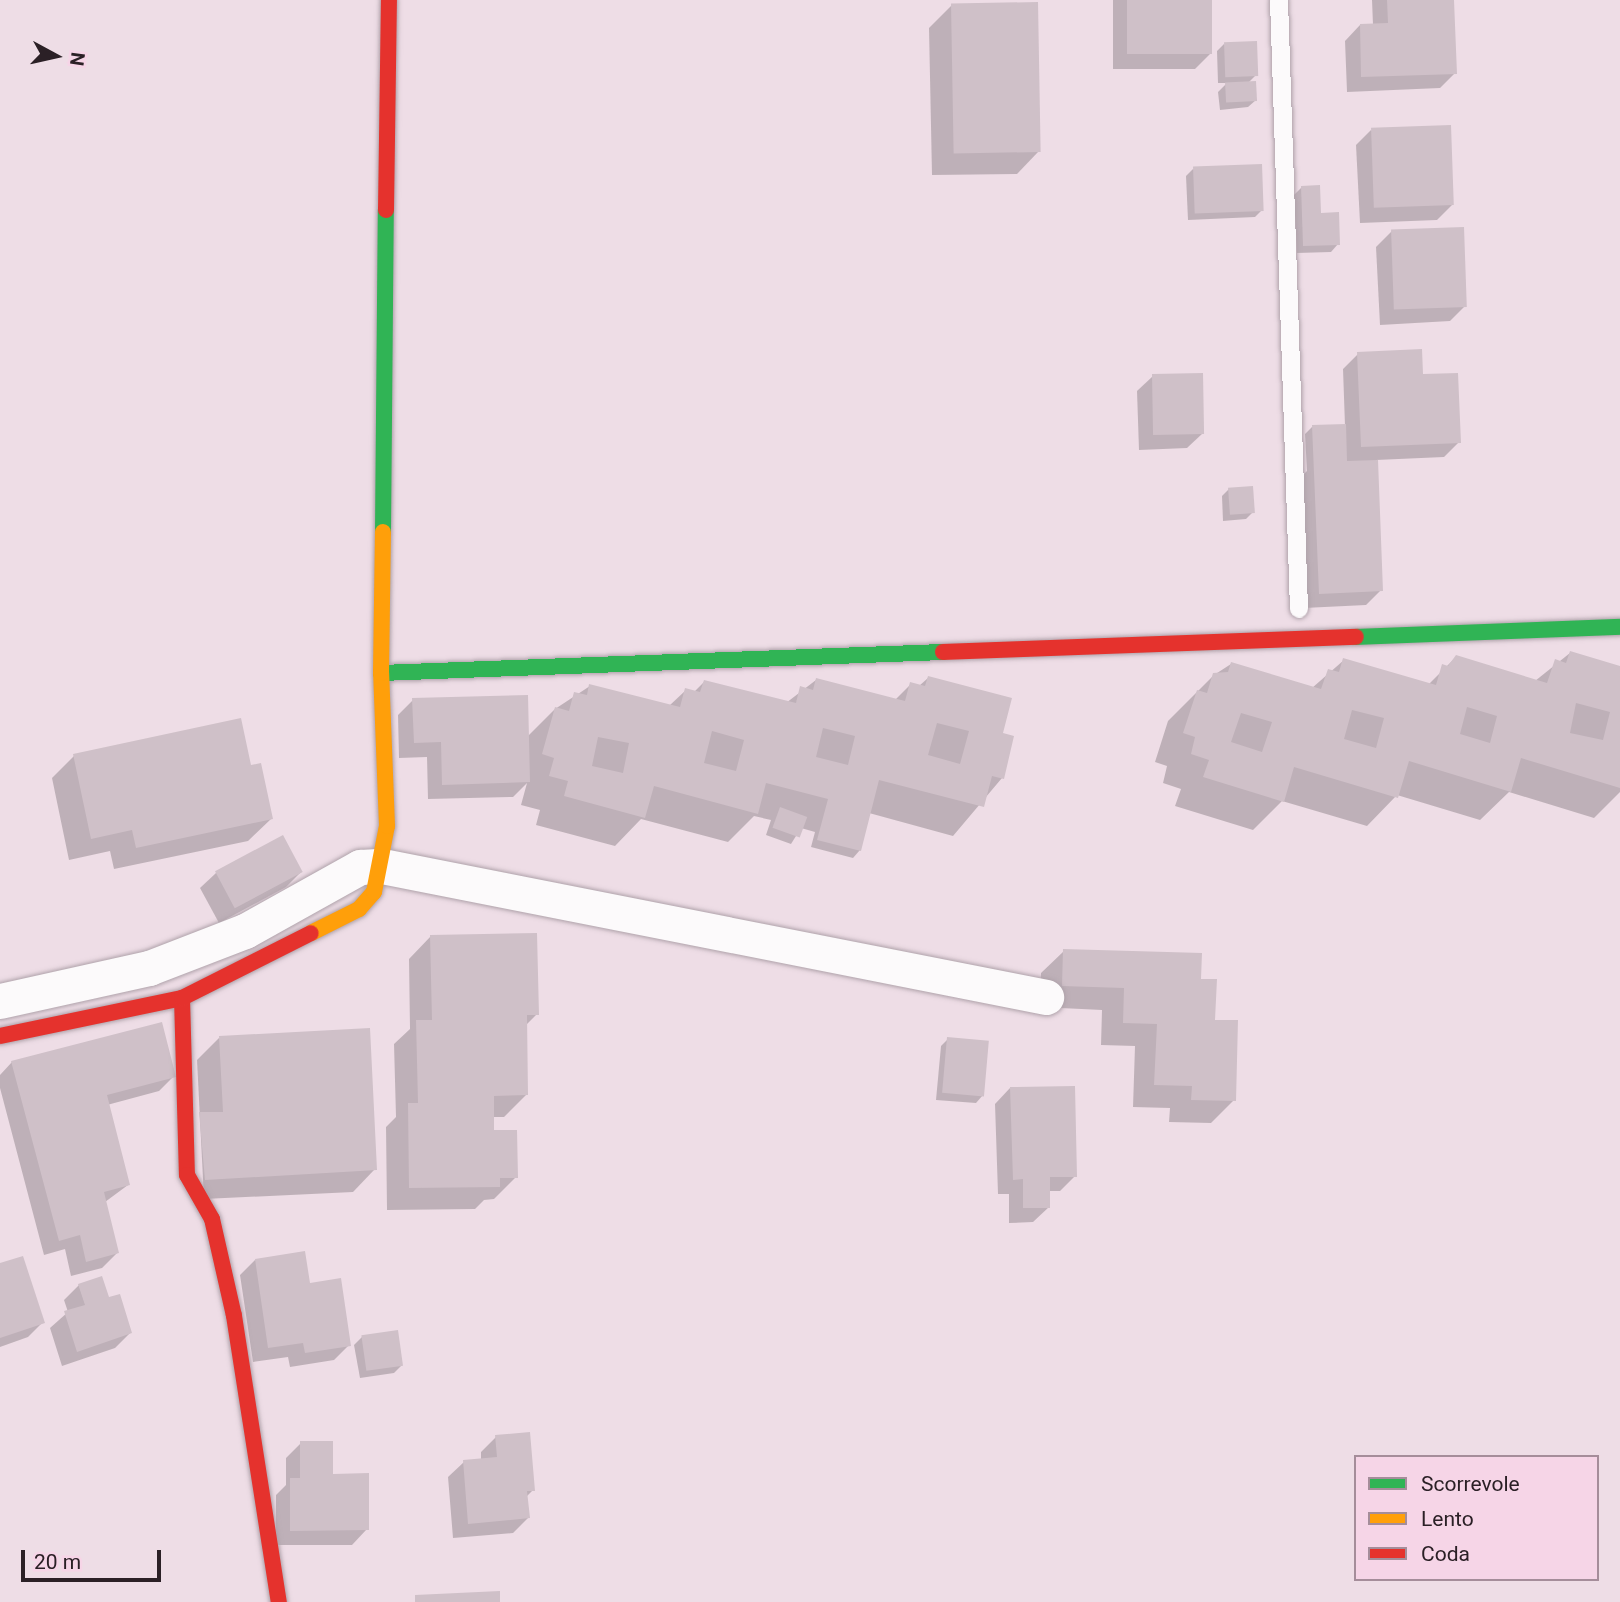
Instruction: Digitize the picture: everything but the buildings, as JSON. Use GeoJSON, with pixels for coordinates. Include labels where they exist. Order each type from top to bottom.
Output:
{"type":"FeatureCollection","features":[{"type":"Feature","properties":{"kind":"street"},"geometry":{"type":"LineString","coordinates":[[0,1036],[182,998],[359,909],[374,892],[382,866],[387,782],[380,673],[388,0]]}},
{"type":"Feature","properties":{"kind":"street"},"geometry":{"type":"LineString","coordinates":[[380,673],[1620,627]]}},
{"type":"Feature","properties":{"kind":"street"},"geometry":{"type":"LineString","coordinates":[[0,1001],[149,968],[245,931],[360,867],[382,866],[1046,997]]}},
{"type":"Feature","properties":{"kind":"street"},"geometry":{"type":"LineString","coordinates":[[182,998],[187,1175],[212,1219],[234,1316],[279,1602]]}},
{"type":"Feature","properties":{"kind":"lane"},"geometry":{"type":"LineString","coordinates":[[1279,0],[1299,609]]}},
{"type":"Feature","properties":{"kind":"traffic: fast"},"geometry":{"type":"LineString","coordinates":[[383,532],[386,210]]}},
{"type":"Feature","properties":{"kind":"traffic: fast"},"geometry":{"type":"LineString","coordinates":[[1356,637],[1620,627]]}},
{"type":"Feature","properties":{"kind":"traffic: fast"},"geometry":{"type":"LineString","coordinates":[[381,673],[943,652]]}},
{"type":"Feature","properties":{"kind":"traffic: slow"},"geometry":{"type":"LineString","coordinates":[[311,933],[359,909],[374,892],[387,826],[381,673],[383,532]]}},
{"type":"Feature","properties":{"kind":"traffic: jam"},"geometry":{"type":"LineString","coordinates":[[386,210],[389,0]]}},
{"type":"Feature","properties":{"kind":"traffic: jam"},"geometry":{"type":"LineString","coordinates":[[943,652],[1356,637]]}},
{"type":"Feature","properties":{"kind":"traffic: jam"},"geometry":{"type":"LineString","coordinates":[[0,1036],[182,998],[311,933]]}},
{"type":"Feature","properties":{"kind":"traffic: jam"},"geometry":{"type":"LineString","coordinates":[[182,998],[187,1175],[212,1219],[234,1316],[279,1602]]}}]}
